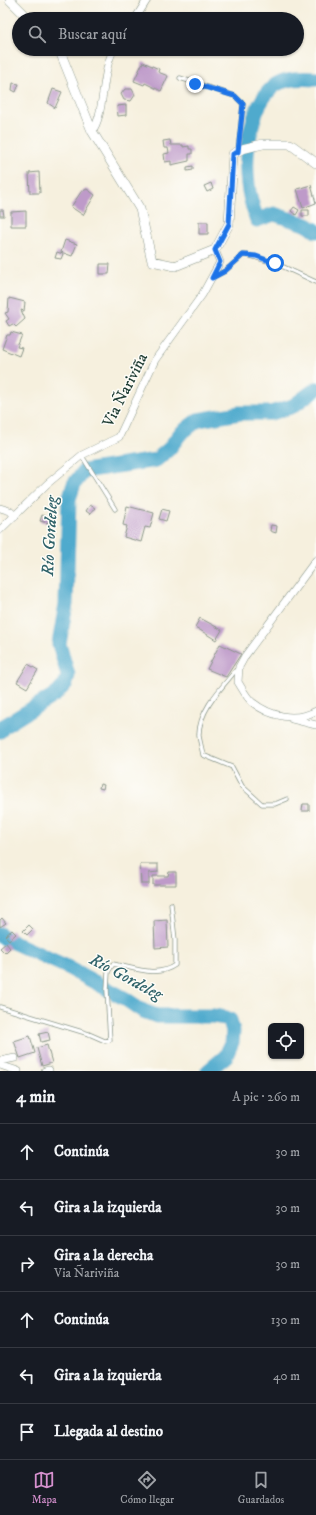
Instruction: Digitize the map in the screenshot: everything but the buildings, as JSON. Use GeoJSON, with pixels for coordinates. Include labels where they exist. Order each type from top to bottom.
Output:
{"type":"FeatureCollection","features":[{"type":"Feature","properties":{"kind":"street"},"geometry":{"type":"LineString","coordinates":[[10,0],[22,12]]}},
{"type":"Feature","properties":{"kind":"street"},"geometry":{"type":"LineString","coordinates":[[139,12],[147,0]]}},
{"type":"Feature","properties":{"kind":"street"},"geometry":{"type":"LineString","coordinates":[[62,56],[92,131],[140,209],[152,261],[175,266],[215,250],[229,224],[233,154],[240,150],[257,146],[290,144],[316,164]]}},
{"type":"Feature","properties":{"kind":"street"},"geometry":{"type":"LineString","coordinates":[[92,131],[95,127],[100,107],[107,64],[111,56]]}},
{"type":"Feature","properties":{"kind":"street","name":"Via Ñariviña"},"geometry":{"type":"LineString","coordinates":[[0,530],[47,484],[82,455],[119,437],[155,360],[202,296],[212,278],[220,262],[215,250]]}},
{"type":"Feature","properties":{"kind":"street"},"geometry":{"type":"LineString","coordinates":[[0,508],[10,511],[15,516]]}},
{"type":"Feature","properties":{"kind":"street"},"geometry":{"type":"LineString","coordinates":[[316,560],[245,656],[239,667],[238,682],[251,702],[268,712],[316,725]]}},
{"type":"Feature","properties":{"kind":"street"},"geometry":{"type":"LineString","coordinates":[[290,718],[316,711]]}},
{"type":"Feature","properties":{"kind":"street"},"geometry":{"type":"LineString","coordinates":[[0,1061],[15,1058]]}},
{"type":"Feature","properties":{"kind":"street"},"geometry":{"type":"LineString","coordinates":[[0,1065],[18,1071]]}},
{"type":"Feature","properties":{"kind":"lane"},"geometry":{"type":"LineString","coordinates":[[180,78],[235,96],[243,104],[240,150]]}},
{"type":"Feature","properties":{"kind":"lane"},"geometry":{"type":"LineString","coordinates":[[212,278],[225,271],[243,255],[247,254],[275,263],[316,282]]}},
{"type":"Feature","properties":{"kind":"lane"},"geometry":{"type":"LineString","coordinates":[[82,455],[115,509]]}},
{"type":"Feature","properties":{"kind":"lane"},"geometry":{"type":"LineString","coordinates":[[239,667],[220,690],[202,719],[199,736],[203,755],[221,760],[232,767],[242,786],[262,804],[275,804],[287,799]]}},
{"type":"Feature","properties":{"kind":"lane"},"geometry":{"type":"LineString","coordinates":[[0,1007],[105,1041],[110,1040],[107,990],[108,972],[113,964],[155,972],[167,970],[175,965],[175,940],[171,904]]}},
{"type":"Feature","properties":{"kind":"waterway","name":"Río Gordeleg"},"geometry":{"type":"LineString","coordinates":[[316,79],[283,81],[274,86],[266,95],[254,118],[250,132],[247,159],[249,193],[257,220],[274,214],[307,225],[316,231]]}},
{"type":"Feature","properties":{"kind":"waterway","name":"Río Gordeleg"},"geometry":{"type":"LineString","coordinates":[[0,731],[4,726],[56,694],[66,683],[68,675],[59,644],[66,604],[69,499],[74,484],[84,471],[156,460],[169,449],[180,434],[198,420],[240,413],[271,413],[293,406],[316,389]]}},
{"type":"Feature","properties":{"kind":"waterway","name":"Río Gordeleg"},"geometry":{"type":"LineString","coordinates":[[0,934],[2,937],[67,967],[124,998],[143,1011],[157,1016],[213,1016],[230,1020],[233,1031],[232,1042],[226,1056],[208,1071]]}},
{"type":"Feature","properties":{"kind":"route"},"geometry":{"type":"LineString","coordinates":[[195,84],[235,96],[243,104],[242,118],[238,135],[238,152],[233,154],[229,224],[215,250],[220,262],[212,278],[225,271],[243,255],[247,254],[275,263]]}}]}
